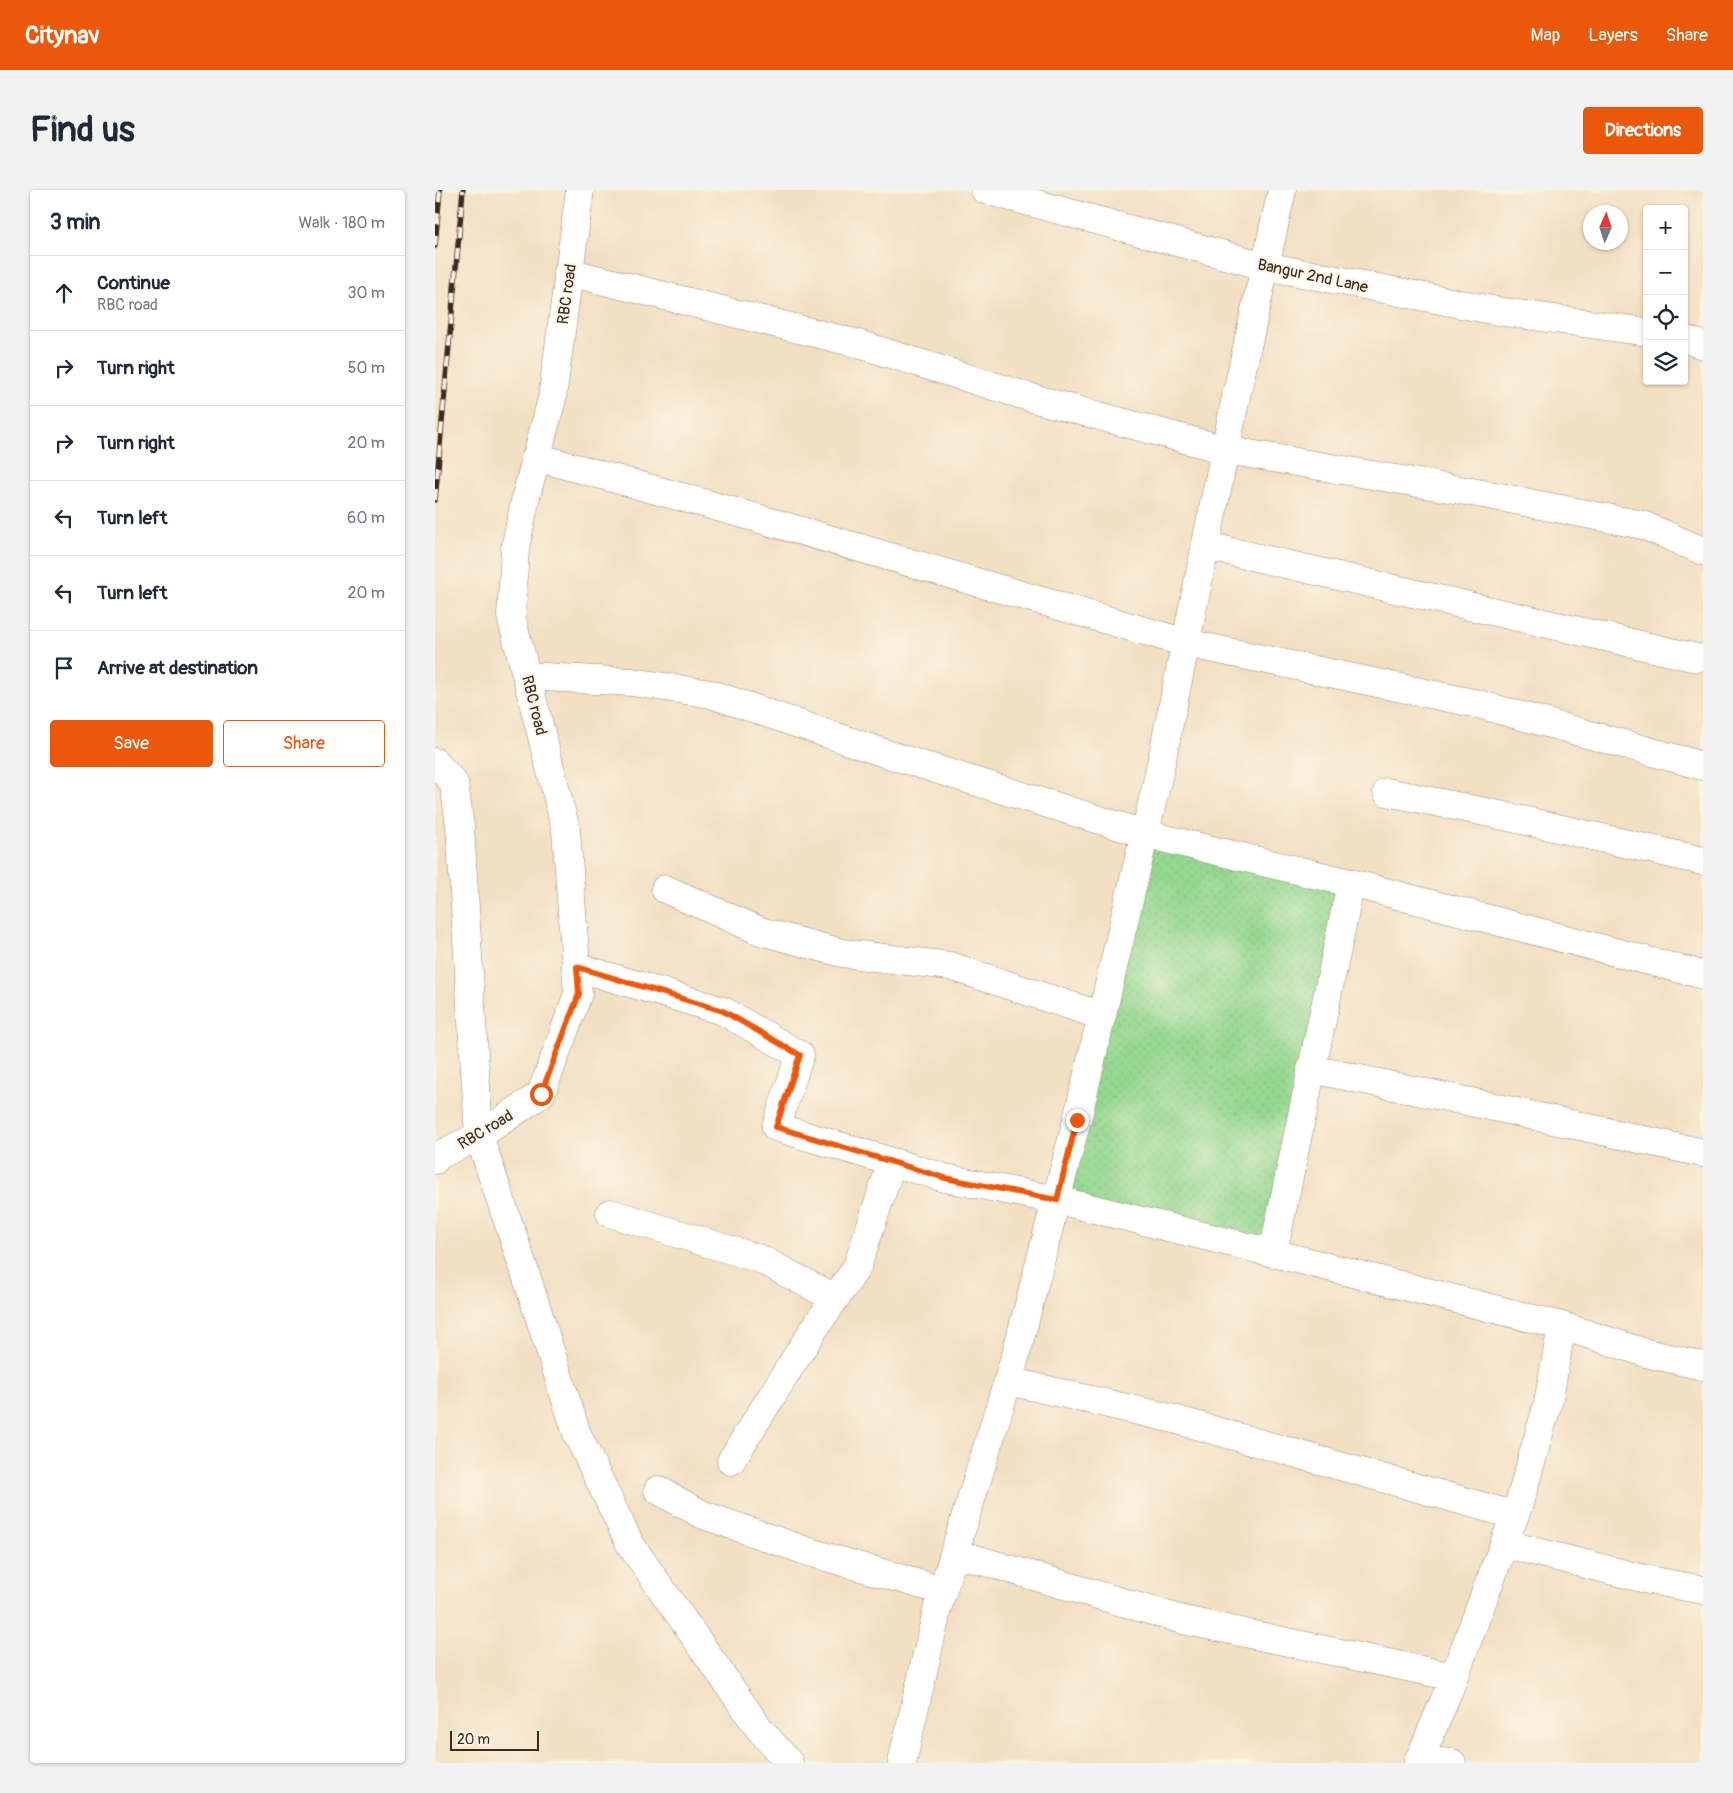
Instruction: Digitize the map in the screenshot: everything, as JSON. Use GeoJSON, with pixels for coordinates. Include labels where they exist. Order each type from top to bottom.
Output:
{"type":"FeatureCollection","features":[{"type":"Feature","properties":{"kind":"street","name":"RBC road"},"geometry":{"type":"LineString","coordinates":[[435,1160],[437,1156],[479,1136],[541,1094],[579,994],[566,830],[511,616],[515,548],[525,496],[552,399],[580,190]]}},
{"type":"Feature","properties":{"kind":"street","name":"Bangur 2nd Lane"},"geometry":{"type":"LineString","coordinates":[[985,190],[1265,266],[1497,311],[1643,331]]}},
{"type":"Feature","properties":{"kind":"street"},"geometry":{"type":"LineString","coordinates":[[902,1763],[943,1591],[1008,1381],[1057,1200],[1102,1016],[1158,778],[1225,450],[1282,190]]}},
{"type":"Feature","properties":{"kind":"street"},"geometry":{"type":"LineString","coordinates":[[569,272],[855,343],[1031,398],[1225,450],[1489,494],[1643,525],[1703,551]]}},
{"type":"Feature","properties":{"kind":"street"},"geometry":{"type":"LineString","coordinates":[[1687,340],[1703,345]]}},
{"type":"Feature","properties":{"kind":"street"},"geometry":{"type":"LineString","coordinates":[[536,458],[743,514],[1186,643],[1478,704],[1703,766]]}},
{"type":"Feature","properties":{"kind":"street"},"geometry":{"type":"LineString","coordinates":[[1206,546],[1697,658]]}},
{"type":"Feature","properties":{"kind":"street"},"geometry":{"type":"LineString","coordinates":[[527,676],[631,682],[711,694],[887,754],[1145,834],[1351,883],[1703,975]]}},
{"type":"Feature","properties":{"kind":"street"},"geometry":{"type":"LineString","coordinates":[[435,762],[453,783],[459,826],[479,1136],[577,1434],[631,1544],[758,1727],[789,1763]]}},
{"type":"Feature","properties":{"kind":"street"},"geometry":{"type":"LineString","coordinates":[[1387,792],[1495,814],[1703,861]]}},
{"type":"Feature","properties":{"kind":"street"},"geometry":{"type":"LineString","coordinates":[[1273,1253],[1351,883]]}},
{"type":"Feature","properties":{"kind":"street"},"geometry":{"type":"LineString","coordinates":[[665,889],[760,931],[842,953],[950,966],[1102,1016]]}},
{"type":"Feature","properties":{"kind":"street"},"geometry":{"type":"LineString","coordinates":[[577,967],[723,1011],[800,1055],[776,1127],[945,1178],[1057,1200],[1273,1253],[1562,1326],[1646,1353],[1703,1366]]}},
{"type":"Feature","properties":{"kind":"street"},"geometry":{"type":"LineString","coordinates":[[1311,1069],[1703,1153]]}},
{"type":"Feature","properties":{"kind":"street"},"geometry":{"type":"LineString","coordinates":[[731,1461],[812,1332],[857,1267],[892,1162]]}},
{"type":"Feature","properties":{"kind":"street"},"geometry":{"type":"LineString","coordinates":[[610,1213],[760,1259],[835,1298]]}},
{"type":"Feature","properties":{"kind":"street"},"geometry":{"type":"LineString","coordinates":[[1452,1763],[1418,1762],[1454,1677],[1505,1544],[1513,1515],[1519,1504],[1548,1403],[1562,1326]]}},
{"type":"Feature","properties":{"kind":"street"},"geometry":{"type":"LineString","coordinates":[[1008,1381],[1174,1419],[1513,1515]]}},
{"type":"Feature","properties":{"kind":"street"},"geometry":{"type":"LineString","coordinates":[[658,1490],[701,1514],[806,1550],[943,1591]]}},
{"type":"Feature","properties":{"kind":"street"},"geometry":{"type":"LineString","coordinates":[[1505,1544],[1649,1580],[1703,1590]]}},
{"type":"Feature","properties":{"kind":"street"},"geometry":{"type":"LineString","coordinates":[[955,1553],[1183,1620],[1454,1677]]}},
{"type":"Feature","properties":{"kind":"green space"},"geometry":{"type":"Polygon","coordinates":[[[1145,834],[1351,883],[1273,1253],[1057,1200],[1145,834]]]}},
{"type":"Feature","properties":{"kind":"railway"},"geometry":{"type":"LineString","coordinates":[[435,246],[440,190]]}},
{"type":"Feature","properties":{"kind":"railway"},"geometry":{"type":"LineString","coordinates":[[435,500],[463,190]]}},
{"type":"Feature","properties":{"kind":"route"},"geometry":{"type":"LineString","coordinates":[[541,1094],[579,994],[577,967],[723,1011],[800,1055],[776,1127],[945,1178],[1057,1200],[1077,1120]]}}]}
